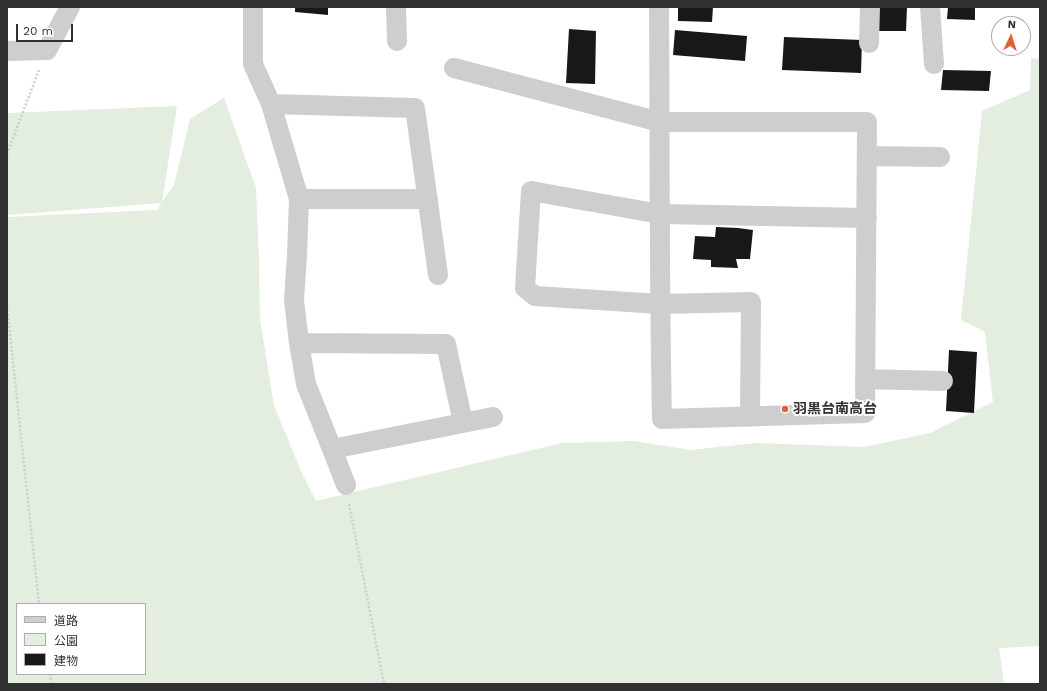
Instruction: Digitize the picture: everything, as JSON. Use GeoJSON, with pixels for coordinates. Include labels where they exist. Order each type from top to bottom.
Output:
{"type":"FeatureCollection","features":[{"type":"Feature","properties":{"kind":"street"},"geometry":{"type":"LineString","coordinates":[[7,51],[47,50],[70,7]]}},
{"type":"Feature","properties":{"kind":"street"},"geometry":{"type":"LineString","coordinates":[[253,7],[253,64],[271,104],[298,199],[297,256],[294,300],[306,384],[346,485]]}},
{"type":"Feature","properties":{"kind":"street"},"geometry":{"type":"LineString","coordinates":[[396,7],[397,41]]}},
{"type":"Feature","properties":{"kind":"street"},"geometry":{"type":"LineString","coordinates":[[454,68],[660,122],[868,122],[865,414],[662,419],[660,304],[660,122],[659,7]]}},
{"type":"Feature","properties":{"kind":"street"},"geometry":{"type":"LineString","coordinates":[[869,43],[870,7]]}},
{"type":"Feature","properties":{"kind":"street"},"geometry":{"type":"LineString","coordinates":[[930,7],[934,64]]}},
{"type":"Feature","properties":{"kind":"street"},"geometry":{"type":"LineString","coordinates":[[271,104],[415,108],[438,275]]}},
{"type":"Feature","properties":{"kind":"street"},"geometry":{"type":"LineString","coordinates":[[867,156],[940,157]]}},
{"type":"Feature","properties":{"kind":"street"},"geometry":{"type":"LineString","coordinates":[[750,417],[751,302],[660,304],[535,296],[525,288],[531,191],[660,214],[867,218]]}},
{"type":"Feature","properties":{"kind":"street"},"geometry":{"type":"LineString","coordinates":[[298,199],[428,199]]}},
{"type":"Feature","properties":{"kind":"street"},"geometry":{"type":"LineString","coordinates":[[299,343],[446,344],[463,423]]}},
{"type":"Feature","properties":{"kind":"street"},"geometry":{"type":"LineString","coordinates":[[865,379],[943,381]]}},
{"type":"Feature","properties":{"kind":"street"},"geometry":{"type":"LineString","coordinates":[[332,449],[493,417]]}},
{"type":"Feature","properties":{"kind":"path"},"geometry":{"type":"LineString","coordinates":[[7,154],[47,50]]}},
{"type":"Feature","properties":{"kind":"path"},"geometry":{"type":"LineString","coordinates":[[7,306],[39,603]]}},
{"type":"Feature","properties":{"kind":"path"},"geometry":{"type":"LineString","coordinates":[[346,485],[384,684]]}},
{"type":"Feature","properties":{"kind":"green space"},"geometry":{"type":"Polygon","coordinates":[[[1031,58],[1040,59],[1040,646],[999,648],[1004,684],[7,684],[7,217],[157,210],[161,203],[7,215],[7,113],[177,106],[162,202],[174,185],[190,119],[224,98],[256,188],[260,319],[274,406],[301,471],[316,501],[562,443],[634,441],[691,450],[756,443],[864,447],[930,433],[993,402],[985,332],[961,320],[982,111],[1030,90],[1031,58]]]}},
{"type":"Feature","properties":{"kind":"building"},"geometry":{"type":"Polygon","coordinates":[[[295,7],[328,7],[328,15],[295,12],[295,7]]]}},
{"type":"Feature","properties":{"kind":"building"},"geometry":{"type":"Polygon","coordinates":[[[678,7],[713,7],[712,22],[678,21],[678,7]]]}},
{"type":"Feature","properties":{"kind":"building"},"geometry":{"type":"Polygon","coordinates":[[[878,7],[907,7],[906,31],[877,31],[878,7]]]}},
{"type":"Feature","properties":{"kind":"building"},"geometry":{"type":"Polygon","coordinates":[[[948,7],[975,7],[975,20],[947,19],[948,7]]]}},
{"type":"Feature","properties":{"kind":"building"},"geometry":{"type":"Polygon","coordinates":[[[569,29],[596,31],[595,84],[566,83],[569,29]]]}},
{"type":"Feature","properties":{"kind":"building"},"geometry":{"type":"Polygon","coordinates":[[[675,30],[747,36],[745,61],[673,55],[675,30]]]}},
{"type":"Feature","properties":{"kind":"building"},"geometry":{"type":"Polygon","coordinates":[[[784,37],[862,40],[861,73],[782,70],[784,37]]]}},
{"type":"Feature","properties":{"kind":"building"},"geometry":{"type":"Polygon","coordinates":[[[943,70],[991,71],[989,91],[941,90],[943,70]]]}},
{"type":"Feature","properties":{"kind":"building"},"geometry":{"type":"Polygon","coordinates":[[[716,227],[753,230],[750,259],[736,259],[738,268],[711,267],[711,260],[693,259],[695,236],[715,237],[716,227]]]}},
{"type":"Feature","properties":{"kind":"building"},"geometry":{"type":"Polygon","coordinates":[[[949,350],[977,352],[974,413],[946,411],[949,350]]]}},
{"type":"Feature","properties":{"kind":"place","name":"羽黒台南高台"},"geometry":{"type":"Point","coordinates":[785,409]}}]}
